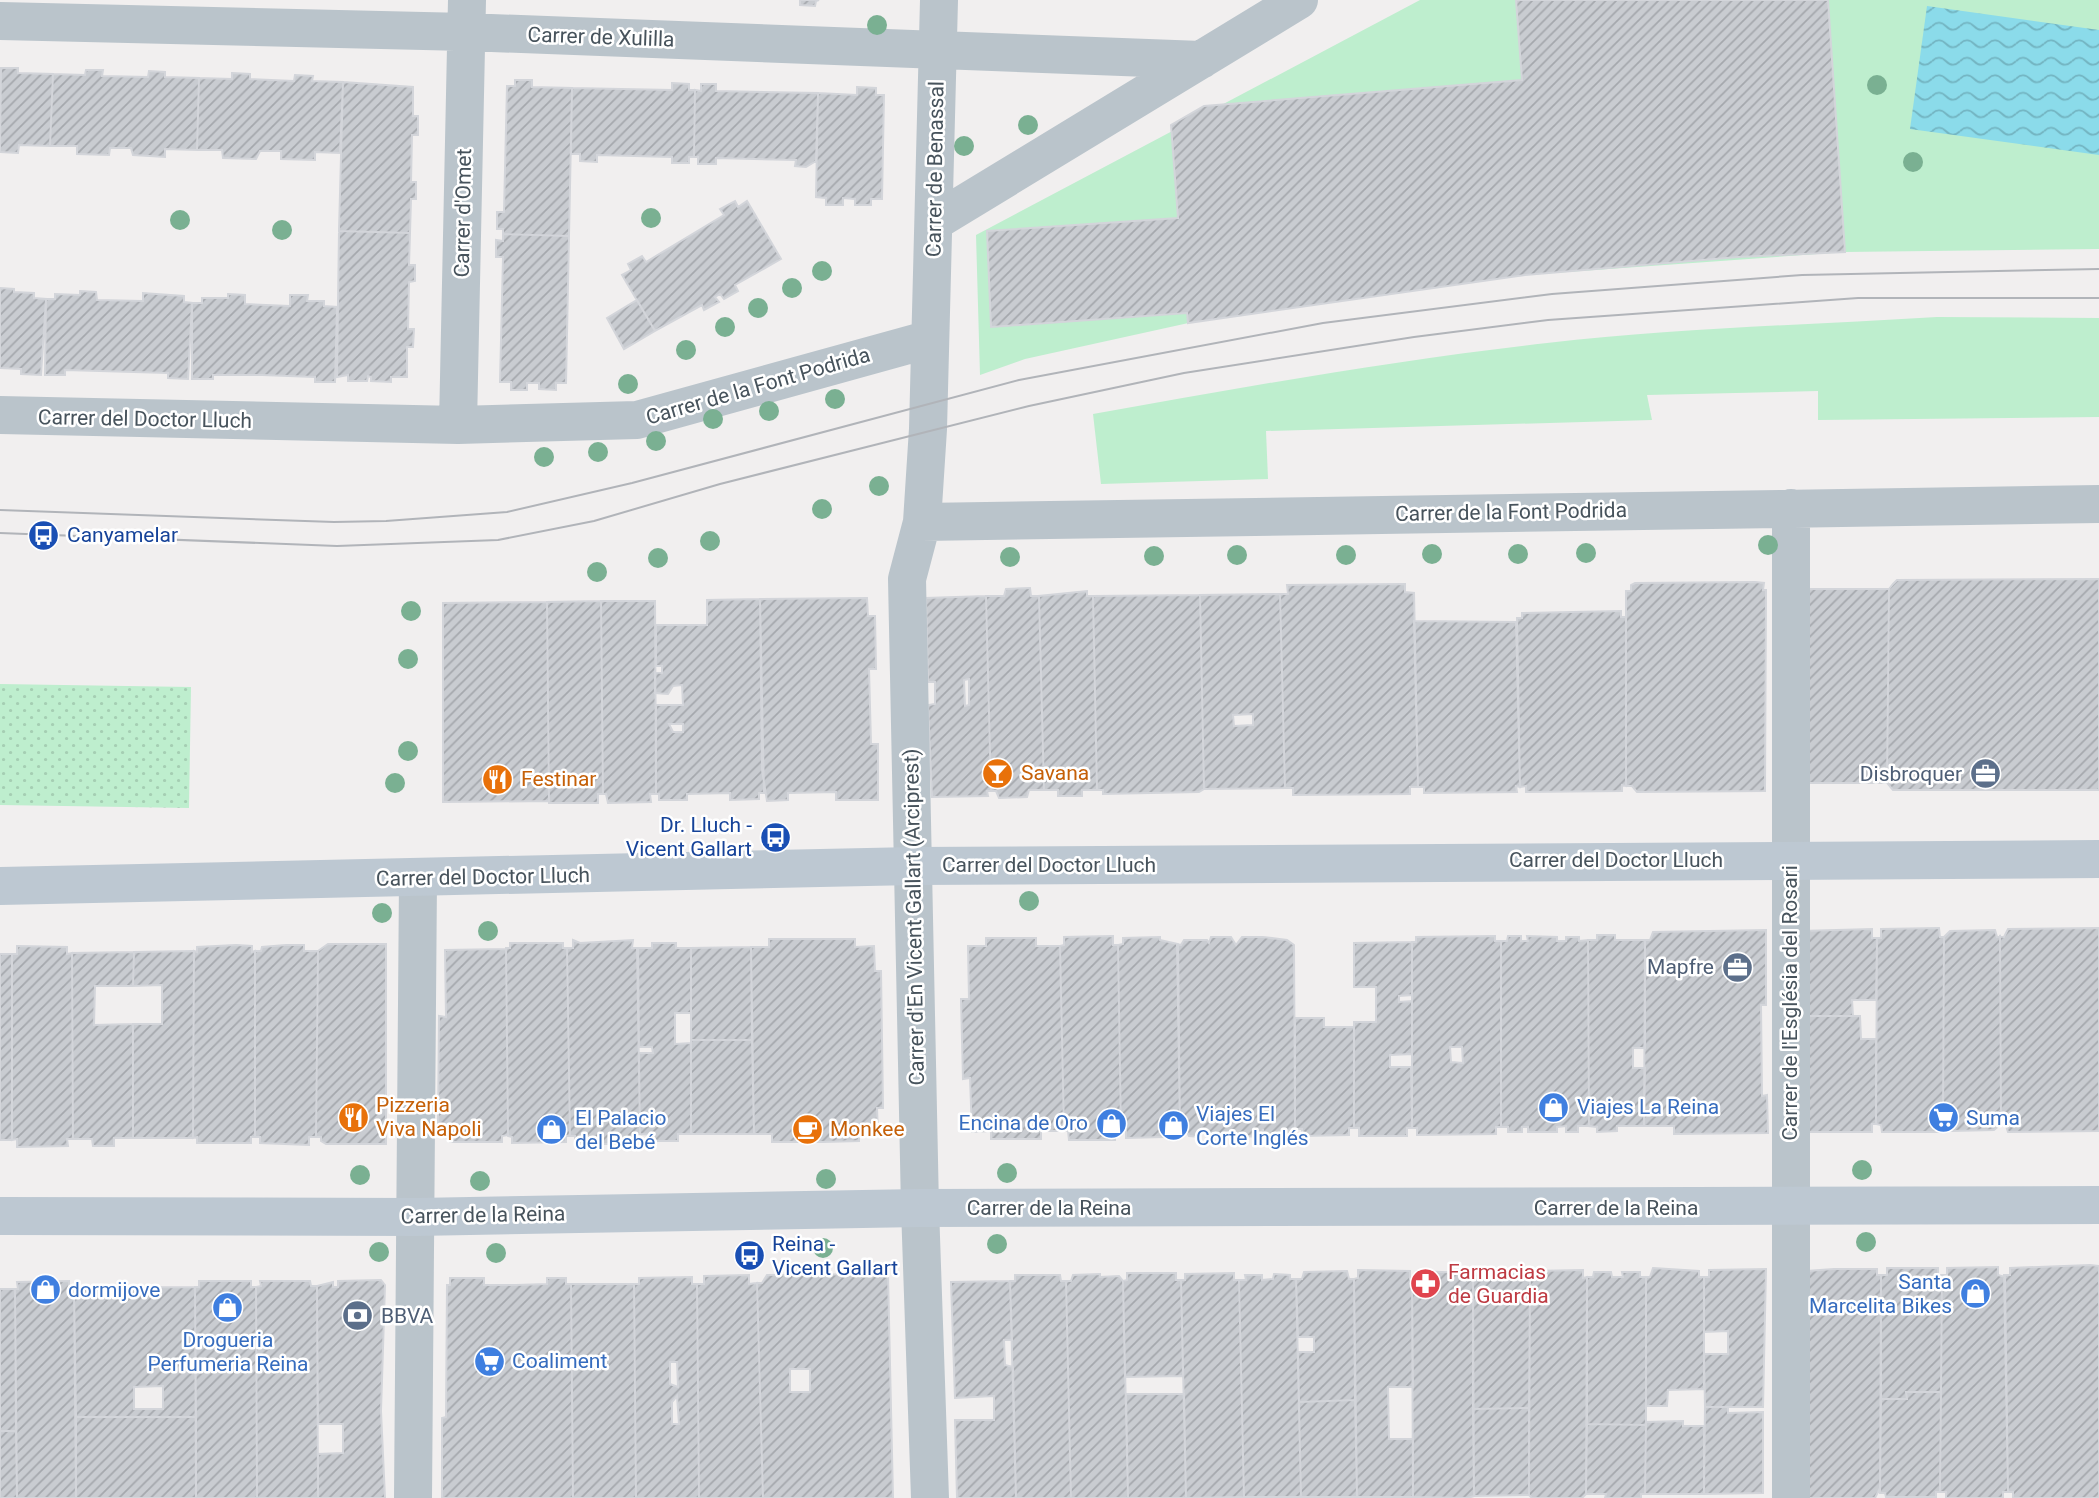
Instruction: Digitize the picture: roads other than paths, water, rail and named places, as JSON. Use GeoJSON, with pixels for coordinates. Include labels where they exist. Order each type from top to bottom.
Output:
{"type":"FeatureCollection","features":[{"type":"Feature","properties":{"kind":"street","name":"Carrer de Benassal"},"geometry":{"type":"LineString","coordinates":[[930,339],[939,0]]}},
{"type":"Feature","properties":{"kind":"street"},"geometry":{"type":"LineString","coordinates":[[934,222],[1299,0]]}},
{"type":"Feature","properties":{"kind":"street","name":"Carrer de Xulilla"},"geometry":{"type":"LineString","coordinates":[[0,21],[466,16],[937,49],[1201,60]]}},
{"type":"Feature","properties":{"kind":"street","name":"Carrer d'Omet"},"geometry":{"type":"LineString","coordinates":[[458,425],[466,16]]}},
{"type":"Feature","properties":{"kind":"street","name":"Carrer de la Font Podrida"},"geometry":{"type":"LineString","coordinates":[[458,425],[637,420],[930,339]]}},
{"type":"Feature","properties":{"kind":"street","name":"Carrer d'En Vicent Gallart (Arciprest)"},"geometry":{"type":"LineString","coordinates":[[930,339],[922,522],[907,579],[920,1208],[930,1498]]}},
{"type":"Feature","properties":{"kind":"street","name":"Carrer del Doctor Lluch"},"geometry":{"type":"LineString","coordinates":[[0,415],[458,425]]}},
{"type":"Feature","properties":{"kind":"street","name":"Carrer de la Font Podrida"},"geometry":{"type":"LineString","coordinates":[[922,522],[2099,504]]}},
{"type":"Feature","properties":{"kind":"street","name":"Carrer de l'Església del Rosari"},"geometry":{"type":"LineString","coordinates":[[1791,508],[1791,1498]]}},
{"type":"Feature","properties":{"kind":"street","name":"Carrer del Doctor Lluch"},"geometry":{"type":"LineString","coordinates":[[0,886],[418,879],[914,866],[2099,859]]}},
{"type":"Feature","properties":{"kind":"street"},"geometry":{"type":"LineString","coordinates":[[414,1498],[418,879]]}},
{"type":"Feature","properties":{"kind":"street","name":"Carrer de la Reina"},"geometry":{"type":"LineString","coordinates":[[0,1216],[416,1217],[920,1208],[2099,1205]]}},
{"type":"Feature","properties":{"kind":"water"},"geometry":{"type":"Polygon","coordinates":[[[1927,6],[2099,30],[2099,155],[1910,129],[1927,6]]]}},
{"type":"Feature","properties":{"kind":"tram line"},"geometry":{"type":"LineString","coordinates":[[0,510],[334,522],[507,512],[632,483],[1019,380],[1323,323],[1552,294],[1802,275],[2099,269]]}},
{"type":"Feature","properties":{"kind":"tram line"},"geometry":{"type":"LineString","coordinates":[[0,533],[337,546],[498,540],[594,521],[720,484],[1029,406],[1184,373],[1414,337],[1548,320],[1858,298],[2099,298]]}},
{"type":"Feature","properties":{"kind":"place","name":"Canyamelar"},"geometry":{"type":"Point","coordinates":[44,535]}},
{"type":"Feature","properties":{"kind":"place","name":"Savana"},"geometry":{"type":"Point","coordinates":[998,773]}},
{"type":"Feature","properties":{"kind":"place","name":"Disbroquer"},"geometry":{"type":"Point","coordinates":[1985,774]}},
{"type":"Feature","properties":{"kind":"place","name":"Festinar"},"geometry":{"type":"Point","coordinates":[498,779]}},
{"type":"Feature","properties":{"kind":"place","name":"Dr. Lluch - Vicent Gallart"},"geometry":{"type":"Point","coordinates":[775,837]}},
{"type":"Feature","properties":{"kind":"place","name":"Mapfre"},"geometry":{"type":"Point","coordinates":[1737,967]}},
{"type":"Feature","properties":{"kind":"place","name":"Viajes La Reina"},"geometry":{"type":"Point","coordinates":[1554,1107]}},
{"type":"Feature","properties":{"kind":"place","name":"Pizzeria Viva Napoli"},"geometry":{"type":"Point","coordinates":[353,1117]}},
{"type":"Feature","properties":{"kind":"place","name":"Suma"},"geometry":{"type":"Point","coordinates":[1943,1118]}},
{"type":"Feature","properties":{"kind":"place","name":"Encina de Oro"},"geometry":{"type":"Point","coordinates":[1111,1123]}},
{"type":"Feature","properties":{"kind":"place","name":"Viajes El Corte Inglés"},"geometry":{"type":"Point","coordinates":[1173,1126]}},
{"type":"Feature","properties":{"kind":"place","name":"Monkee"},"geometry":{"type":"Point","coordinates":[807,1129]}},
{"type":"Feature","properties":{"kind":"place","name":"El Palacio del Bebé"},"geometry":{"type":"Point","coordinates":[552,1130]}},
{"type":"Feature","properties":{"kind":"place","name":"Reina - Vicent Gallart"},"geometry":{"type":"Point","coordinates":[749,1256]}},
{"type":"Feature","properties":{"kind":"place","name":"Farmacias de Guardia"},"geometry":{"type":"Point","coordinates":[1425,1284]}},
{"type":"Feature","properties":{"kind":"place","name":"dormijove"},"geometry":{"type":"Point","coordinates":[45,1290]}},
{"type":"Feature","properties":{"kind":"place","name":"Santa Marcelita Bikes"},"geometry":{"type":"Point","coordinates":[1975,1294]}},
{"type":"Feature","properties":{"kind":"place","name":"Drogueria Perfumeria Reina"},"geometry":{"type":"Point","coordinates":[228,1308]}},
{"type":"Feature","properties":{"kind":"place","name":"BBVA"},"geometry":{"type":"Point","coordinates":[358,1316]}},
{"type":"Feature","properties":{"kind":"place","name":"Coaliment"},"geometry":{"type":"Point","coordinates":[489,1361]}}]}
